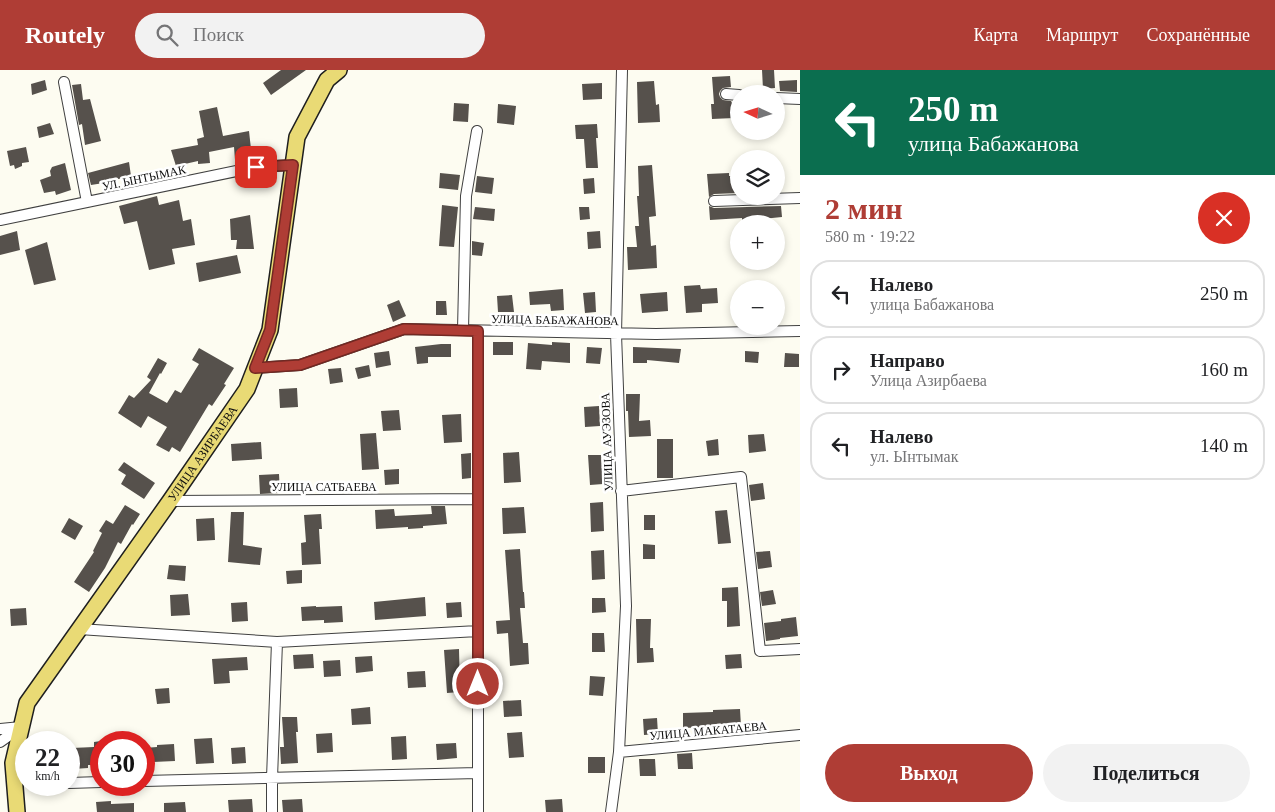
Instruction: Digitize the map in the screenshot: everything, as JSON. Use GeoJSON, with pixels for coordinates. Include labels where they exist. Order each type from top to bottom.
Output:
{"type":"FeatureCollection","features":[{"type":"Feature","properties":{"kind":"main road","name":"УЛИЦА АЗИРБАЕВА"},"geometry":{"type":"LineString","coordinates":[[20,731],[27,703],[247,389],[270,330],[297,137],[328,80],[339,70]]}},
{"type":"Feature","properties":{"kind":"main road","name":"УЛИЦА АЗИРБАЕВА"},"geometry":{"type":"LineString","coordinates":[[15,754],[13,763],[15,769]]}},
{"type":"Feature","properties":{"kind":"main road","name":"УЛИЦА АЗИРБАЕВА"},"geometry":{"type":"LineString","coordinates":[[17,812],[19,796]]}},
{"type":"Feature","properties":{"kind":"street","name":"УЛИЦА АУЭЗОВА"},"geometry":{"type":"LineString","coordinates":[[611,812],[619,752],[626,606],[616,334],[622,70]]}},
{"type":"Feature","properties":{"kind":"street"},"geometry":{"type":"LineString","coordinates":[[64,82],[87,202]]}},
{"type":"Feature","properties":{"kind":"street"},"geometry":{"type":"LineString","coordinates":[[726,94],[730,94]]}},
{"type":"Feature","properties":{"kind":"street"},"geometry":{"type":"LineString","coordinates":[[785,99],[800,100]]}},
{"type":"Feature","properties":{"kind":"street"},"geometry":{"type":"LineString","coordinates":[[463,330],[466,196],[477,131]]}},
{"type":"Feature","properties":{"kind":"street","name":"УЛ. ЫНТЫМАК"},"geometry":{"type":"LineString","coordinates":[[0,220],[256,167],[293,165]]}},
{"type":"Feature","properties":{"kind":"street"},"geometry":{"type":"LineString","coordinates":[[714,202],[800,198]]}},
{"type":"Feature","properties":{"kind":"street","name":"УЛИЦА БАБАЖАНОВА"},"geometry":{"type":"LineString","coordinates":[[255,368],[300,365],[404,329],[616,334],[800,332]]}},
{"type":"Feature","properties":{"kind":"street"},"geometry":{"type":"LineString","coordinates":[[478,331],[478,812]]}},
{"type":"Feature","properties":{"kind":"street"},"geometry":{"type":"LineString","coordinates":[[621,491],[741,477],[760,651],[800,650]]}},
{"type":"Feature","properties":{"kind":"street","name":"УЛИЦА САТБАЕВА"},"geometry":{"type":"LineString","coordinates":[[170,501],[478,499]]}},
{"type":"Feature","properties":{"kind":"street"},"geometry":{"type":"LineString","coordinates":[[79,629],[277,642],[478,631]]}},
{"type":"Feature","properties":{"kind":"street"},"geometry":{"type":"LineString","coordinates":[[272,812],[277,642]]}},
{"type":"Feature","properties":{"kind":"street"},"geometry":{"type":"LineString","coordinates":[[0,729],[21,728]]}},
{"type":"Feature","properties":{"kind":"street"},"geometry":{"type":"LineString","coordinates":[[0,742],[21,728]]}},
{"type":"Feature","properties":{"kind":"street","name":"УЛИЦА МАКАТАЕВА"},"geometry":{"type":"LineString","coordinates":[[619,752],[800,735]]}},
{"type":"Feature","properties":{"kind":"street"},"geometry":{"type":"LineString","coordinates":[[155,781],[478,773]]}},
{"type":"Feature","properties":{"kind":"building"},"geometry":{"type":"Polygon","coordinates":[[[281,70],[306,70],[271,95],[263,83],[281,70]]]}},
{"type":"Feature","properties":{"kind":"building"},"geometry":{"type":"Polygon","coordinates":[[[762,70],[774,70],[775,85],[763,85],[762,70]]]}},
{"type":"Feature","properties":{"kind":"building"},"geometry":{"type":"Polygon","coordinates":[[[730,76],[730,87],[723,88],[719,94],[723,100],[730,101],[730,118],[712,119],[711,104],[714,104],[712,77],[730,76]]]}},
{"type":"Feature","properties":{"kind":"building"},"geometry":{"type":"Polygon","coordinates":[[[45,80],[47,90],[32,95],[31,84],[45,80]]]}},
{"type":"Feature","properties":{"kind":"building"},"geometry":{"type":"Polygon","coordinates":[[[797,80],[797,92],[785,91],[785,85],[779,85],[779,81],[797,80]]]}},
{"type":"Feature","properties":{"kind":"building"},"geometry":{"type":"Polygon","coordinates":[[[654,81],[656,105],[659,104],[660,122],[638,123],[637,82],[654,81]]]}},
{"type":"Feature","properties":{"kind":"building"},"geometry":{"type":"Polygon","coordinates":[[[602,83],[602,99],[583,100],[582,84],[602,83]]]}},
{"type":"Feature","properties":{"kind":"building"},"geometry":{"type":"Polygon","coordinates":[[[81,84],[83,100],[90,99],[101,141],[85,145],[82,124],[79,125],[72,85],[81,84]]]}},
{"type":"Feature","properties":{"kind":"building"},"geometry":{"type":"Polygon","coordinates":[[[454,103],[469,104],[468,122],[453,121],[454,103]]]}},
{"type":"Feature","properties":{"kind":"building"},"geometry":{"type":"Polygon","coordinates":[[[498,104],[516,106],[514,125],[497,123],[498,104]]]}},
{"type":"Feature","properties":{"kind":"building"},"geometry":{"type":"Polygon","coordinates":[[[217,107],[223,136],[249,131],[252,158],[235,160],[234,147],[209,152],[210,163],[198,164],[198,161],[176,166],[171,150],[198,145],[197,139],[204,137],[199,111],[217,107]]]}},
{"type":"Feature","properties":{"kind":"building"},"geometry":{"type":"Polygon","coordinates":[[[50,123],[54,134],[39,138],[37,127],[50,123]]]}},
{"type":"Feature","properties":{"kind":"building"},"geometry":{"type":"Polygon","coordinates":[[[597,124],[598,168],[586,168],[584,139],[576,139],[575,125],[597,124]]]}},
{"type":"Feature","properties":{"kind":"building"},"geometry":{"type":"Polygon","coordinates":[[[26,147],[29,162],[22,163],[22,166],[15,169],[14,165],[10,166],[7,151],[26,147]]]}},
{"type":"Feature","properties":{"kind":"building"},"geometry":{"type":"Polygon","coordinates":[[[129,162],[131,176],[91,185],[88,173],[129,162]]]}},
{"type":"Feature","properties":{"kind":"building"},"geometry":{"type":"Polygon","coordinates":[[[65,163],[71,190],[56,195],[55,191],[44,193],[40,180],[51,176],[50,171],[52,167],[65,163]]]}},
{"type":"Feature","properties":{"kind":"building"},"geometry":{"type":"Polygon","coordinates":[[[652,165],[656,216],[649,217],[651,246],[656,245],[657,268],[628,270],[627,247],[637,247],[635,226],[639,226],[638,166],[652,165]]]}},
{"type":"Feature","properties":{"kind":"building"},"geometry":{"type":"Polygon","coordinates":[[[440,173],[460,175],[458,190],[439,188],[440,173]]]}},
{"type":"Feature","properties":{"kind":"building"},"geometry":{"type":"Polygon","coordinates":[[[729,173],[730,193],[714,194],[709,197],[707,174],[729,173]]]}},
{"type":"Feature","properties":{"kind":"building"},"geometry":{"type":"Polygon","coordinates":[[[477,176],[494,178],[492,194],[475,192],[477,176]]]}},
{"type":"Feature","properties":{"kind":"building"},"geometry":{"type":"Polygon","coordinates":[[[594,178],[595,193],[584,194],[583,179],[594,178]]]}},
{"type":"Feature","properties":{"kind":"building"},"geometry":{"type":"Polygon","coordinates":[[[157,196],[159,205],[179,200],[183,221],[191,219],[195,245],[172,249],[175,264],[149,270],[137,221],[124,224],[119,206],[157,196]]]}},
{"type":"Feature","properties":{"kind":"building"},"geometry":{"type":"Polygon","coordinates":[[[442,205],[458,207],[454,247],[439,246],[442,205]]]}},
{"type":"Feature","properties":{"kind":"building"},"geometry":{"type":"Polygon","coordinates":[[[709,206],[714,208],[781,206],[782,215],[730,215],[730,219],[710,220],[709,206]]]}},
{"type":"Feature","properties":{"kind":"building"},"geometry":{"type":"Polygon","coordinates":[[[475,207],[495,209],[494,221],[473,219],[475,207]]]}},
{"type":"Feature","properties":{"kind":"building"},"geometry":{"type":"Polygon","coordinates":[[[579,207],[589,207],[590,219],[580,220],[579,207]]]}},
{"type":"Feature","properties":{"kind":"building"},"geometry":{"type":"Polygon","coordinates":[[[250,215],[254,249],[236,249],[237,240],[231,240],[230,219],[250,215]]]}},
{"type":"Feature","properties":{"kind":"building"},"geometry":{"type":"Polygon","coordinates":[[[17,231],[20,250],[0,255],[0,236],[17,231]]]}},
{"type":"Feature","properties":{"kind":"building"},"geometry":{"type":"Polygon","coordinates":[[[600,231],[601,248],[588,249],[587,232],[600,231]]]}},
{"type":"Feature","properties":{"kind":"building"},"geometry":{"type":"Polygon","coordinates":[[[472,241],[484,243],[482,256],[472,255],[472,241]]]}},
{"type":"Feature","properties":{"kind":"building"},"geometry":{"type":"Polygon","coordinates":[[[47,242],[56,280],[34,285],[25,250],[47,242]]]}},
{"type":"Feature","properties":{"kind":"building"},"geometry":{"type":"Polygon","coordinates":[[[237,255],[241,273],[199,282],[196,263],[237,255]]]}},
{"type":"Feature","properties":{"kind":"building"},"geometry":{"type":"Polygon","coordinates":[[[700,285],[701,289],[717,288],[718,303],[702,304],[702,312],[686,313],[684,286],[700,285]]]}},
{"type":"Feature","properties":{"kind":"building"},"geometry":{"type":"Polygon","coordinates":[[[563,289],[564,310],[551,311],[550,304],[530,305],[529,292],[563,289]]]}},
{"type":"Feature","properties":{"kind":"building"},"geometry":{"type":"Polygon","coordinates":[[[595,292],[596,312],[585,313],[583,293],[595,292]]]}},
{"type":"Feature","properties":{"kind":"building"},"geometry":{"type":"Polygon","coordinates":[[[667,292],[668,311],[642,313],[640,294],[667,292]]]}},
{"type":"Feature","properties":{"kind":"building"},"geometry":{"type":"Polygon","coordinates":[[[512,295],[514,312],[498,312],[497,296],[512,295]]]}},
{"type":"Feature","properties":{"kind":"building"},"geometry":{"type":"Polygon","coordinates":[[[399,300],[406,316],[393,322],[387,305],[399,300]]]}},
{"type":"Feature","properties":{"kind":"building"},"geometry":{"type":"Polygon","coordinates":[[[436,301],[446,301],[447,315],[436,315],[436,301]]]}},
{"type":"Feature","properties":{"kind":"building"},"geometry":{"type":"Polygon","coordinates":[[[493,342],[513,342],[513,355],[493,355],[493,342]]]}},
{"type":"Feature","properties":{"kind":"building"},"geometry":{"type":"Polygon","coordinates":[[[552,342],[570,343],[570,363],[542,361],[541,370],[526,369],[528,343],[552,345],[552,342]]]}},
{"type":"Feature","properties":{"kind":"building"},"geometry":{"type":"Polygon","coordinates":[[[451,344],[451,357],[428,357],[428,363],[417,364],[415,347],[451,344]]]}},
{"type":"Feature","properties":{"kind":"building"},"geometry":{"type":"Polygon","coordinates":[[[587,347],[602,348],[600,364],[586,363],[587,347]]]}},
{"type":"Feature","properties":{"kind":"building"},"geometry":{"type":"Polygon","coordinates":[[[633,347],[681,349],[679,363],[647,360],[647,363],[633,363],[633,347]]]}},
{"type":"Feature","properties":{"kind":"building"},"geometry":{"type":"Polygon","coordinates":[[[199,348],[234,368],[224,384],[226,385],[212,406],[209,404],[180,452],[172,447],[169,452],[156,445],[167,427],[148,416],[141,428],[118,413],[129,395],[134,398],[151,380],[147,377],[158,358],[167,363],[149,393],[167,403],[175,390],[181,393],[199,364],[192,360],[199,348]]]}},
{"type":"Feature","properties":{"kind":"building"},"geometry":{"type":"Polygon","coordinates":[[[389,351],[391,365],[376,368],[374,353],[389,351]]]}},
{"type":"Feature","properties":{"kind":"building"},"geometry":{"type":"Polygon","coordinates":[[[745,351],[759,352],[758,363],[745,362],[745,351]]]}},
{"type":"Feature","properties":{"kind":"building"},"geometry":{"type":"Polygon","coordinates":[[[785,353],[799,354],[799,367],[784,367],[785,353]]]}},
{"type":"Feature","properties":{"kind":"building"},"geometry":{"type":"Polygon","coordinates":[[[369,365],[371,376],[358,379],[355,368],[369,365]]]}},
{"type":"Feature","properties":{"kind":"building"},"geometry":{"type":"Polygon","coordinates":[[[341,368],[343,382],[330,384],[328,369],[341,368]]]}},
{"type":"Feature","properties":{"kind":"building"},"geometry":{"type":"Polygon","coordinates":[[[297,388],[298,407],[280,408],[279,389],[297,388]]]}},
{"type":"Feature","properties":{"kind":"building"},"geometry":{"type":"Polygon","coordinates":[[[626,394],[640,394],[639,421],[650,420],[651,436],[629,437],[626,394]]]}},
{"type":"Feature","properties":{"kind":"building"},"geometry":{"type":"Polygon","coordinates":[[[599,406],[600,426],[585,427],[584,407],[599,406]]]}},
{"type":"Feature","properties":{"kind":"building"},"geometry":{"type":"Polygon","coordinates":[[[399,410],[401,430],[383,431],[381,411],[399,410]]]}},
{"type":"Feature","properties":{"kind":"building"},"geometry":{"type":"Polygon","coordinates":[[[461,414],[462,442],[444,443],[442,415],[461,414]]]}},
{"type":"Feature","properties":{"kind":"building"},"geometry":{"type":"Polygon","coordinates":[[[376,433],[379,469],[362,470],[360,434],[376,433]]]}},
{"type":"Feature","properties":{"kind":"building"},"geometry":{"type":"Polygon","coordinates":[[[764,434],[766,451],[749,453],[748,435],[764,434]]]}},
{"type":"Feature","properties":{"kind":"building"},"geometry":{"type":"Polygon","coordinates":[[[657,439],[673,439],[673,478],[657,478],[657,439]]]}},
{"type":"Feature","properties":{"kind":"building"},"geometry":{"type":"Polygon","coordinates":[[[718,439],[719,455],[708,456],[706,441],[718,439]]]}},
{"type":"Feature","properties":{"kind":"building"},"geometry":{"type":"Polygon","coordinates":[[[261,442],[262,459],[232,461],[231,444],[261,442]]]}},
{"type":"Feature","properties":{"kind":"building"},"geometry":{"type":"Polygon","coordinates":[[[519,452],[521,482],[504,483],[503,453],[519,452]]]}},
{"type":"Feature","properties":{"kind":"building"},"geometry":{"type":"Polygon","coordinates":[[[471,453],[471,478],[462,479],[461,454],[471,453]]]}},
{"type":"Feature","properties":{"kind":"building"},"geometry":{"type":"Polygon","coordinates":[[[588,455],[601,455],[603,484],[590,485],[588,455]]]}},
{"type":"Feature","properties":{"kind":"building"},"geometry":{"type":"Polygon","coordinates":[[[124,462],[155,483],[144,499],[121,484],[126,475],[118,470],[124,462]]]}},
{"type":"Feature","properties":{"kind":"building"},"geometry":{"type":"Polygon","coordinates":[[[399,469],[399,484],[385,485],[384,470],[399,469]]]}},
{"type":"Feature","properties":{"kind":"building"},"geometry":{"type":"Polygon","coordinates":[[[279,474],[280,493],[260,494],[259,475],[279,474]]]}},
{"type":"Feature","properties":{"kind":"building"},"geometry":{"type":"Polygon","coordinates":[[[763,483],[765,499],[751,501],[749,485],[763,483]]]}},
{"type":"Feature","properties":{"kind":"building"},"geometry":{"type":"Polygon","coordinates":[[[603,502],[604,531],[591,532],[590,503],[603,502]]]}},
{"type":"Feature","properties":{"kind":"building"},"geometry":{"type":"Polygon","coordinates":[[[125,505],[140,514],[121,544],[118,542],[105,568],[89,592],[74,582],[94,552],[102,533],[99,531],[106,520],[113,524],[125,505]]]}},
{"type":"Feature","properties":{"kind":"building"},"geometry":{"type":"Polygon","coordinates":[[[431,506],[445,506],[447,524],[423,526],[423,528],[376,529],[375,510],[394,509],[395,516],[432,514],[431,506]]]}},
{"type":"Feature","properties":{"kind":"building"},"geometry":{"type":"Polygon","coordinates":[[[524,507],[526,533],[503,534],[502,508],[524,507]]]}},
{"type":"Feature","properties":{"kind":"building"},"geometry":{"type":"Polygon","coordinates":[[[727,510],[731,543],[718,544],[715,511],[727,510]]]}},
{"type":"Feature","properties":{"kind":"building"},"geometry":{"type":"Polygon","coordinates":[[[231,512],[244,512],[243,545],[262,548],[260,565],[228,562],[231,512]]]}},
{"type":"Feature","properties":{"kind":"building"},"geometry":{"type":"Polygon","coordinates":[[[321,514],[322,529],[319,529],[321,564],[302,565],[301,543],[306,542],[304,515],[321,514]]]}},
{"type":"Feature","properties":{"kind":"building"},"geometry":{"type":"Polygon","coordinates":[[[644,515],[655,515],[655,530],[644,530],[644,515]]]}},
{"type":"Feature","properties":{"kind":"building"},"geometry":{"type":"Polygon","coordinates":[[[69,518],[83,526],[75,540],[61,532],[69,518]]]}},
{"type":"Feature","properties":{"kind":"building"},"geometry":{"type":"Polygon","coordinates":[[[214,518],[215,540],[197,541],[196,519],[214,518]]]}},
{"type":"Feature","properties":{"kind":"building"},"geometry":{"type":"Polygon","coordinates":[[[643,544],[655,545],[655,559],[643,559],[643,544]]]}},
{"type":"Feature","properties":{"kind":"building"},"geometry":{"type":"Polygon","coordinates":[[[520,549],[525,608],[520,608],[523,643],[528,643],[529,664],[510,666],[508,633],[497,634],[496,621],[510,620],[505,550],[520,549]]]}},
{"type":"Feature","properties":{"kind":"building"},"geometry":{"type":"Polygon","coordinates":[[[604,550],[605,579],[592,580],[591,551],[604,550]]]}},
{"type":"Feature","properties":{"kind":"building"},"geometry":{"type":"Polygon","coordinates":[[[770,551],[772,567],[758,569],[756,552],[770,551]]]}},
{"type":"Feature","properties":{"kind":"building"},"geometry":{"type":"Polygon","coordinates":[[[169,565],[186,566],[185,581],[167,579],[169,565]]]}},
{"type":"Feature","properties":{"kind":"building"},"geometry":{"type":"Polygon","coordinates":[[[302,570],[302,583],[287,584],[286,571],[302,570]]]}},
{"type":"Feature","properties":{"kind":"building"},"geometry":{"type":"Polygon","coordinates":[[[738,587],[740,626],[727,627],[727,601],[722,601],[722,588],[738,587]]]}},
{"type":"Feature","properties":{"kind":"building"},"geometry":{"type":"Polygon","coordinates":[[[773,590],[776,604],[762,606],[760,592],[773,590]]]}},
{"type":"Feature","properties":{"kind":"building"},"geometry":{"type":"Polygon","coordinates":[[[188,594],[190,615],[171,616],[170,595],[188,594]]]}},
{"type":"Feature","properties":{"kind":"building"},"geometry":{"type":"Polygon","coordinates":[[[425,597],[426,616],[375,620],[374,602],[425,597]]]}},
{"type":"Feature","properties":{"kind":"building"},"geometry":{"type":"Polygon","coordinates":[[[592,598],[605,598],[606,612],[592,613],[592,598]]]}},
{"type":"Feature","properties":{"kind":"building"},"geometry":{"type":"Polygon","coordinates":[[[247,602],[248,621],[232,622],[231,603],[247,602]]]}},
{"type":"Feature","properties":{"kind":"building"},"geometry":{"type":"Polygon","coordinates":[[[461,602],[462,617],[447,618],[446,603],[461,602]]]}},
{"type":"Feature","properties":{"kind":"building"},"geometry":{"type":"Polygon","coordinates":[[[342,606],[343,622],[324,623],[324,620],[302,621],[301,607],[342,606]]]}},
{"type":"Feature","properties":{"kind":"building"},"geometry":{"type":"Polygon","coordinates":[[[26,608],[27,625],[11,626],[10,609],[26,608]]]}},
{"type":"Feature","properties":{"kind":"building"},"geometry":{"type":"Polygon","coordinates":[[[796,617],[798,636],[766,641],[764,623],[796,617]]]}},
{"type":"Feature","properties":{"kind":"building"},"geometry":{"type":"Polygon","coordinates":[[[636,619],[651,619],[650,648],[653,648],[654,662],[637,663],[636,619]]]}},
{"type":"Feature","properties":{"kind":"building"},"geometry":{"type":"Polygon","coordinates":[[[592,633],[604,633],[605,652],[592,652],[592,633]]]}},
{"type":"Feature","properties":{"kind":"building"},"geometry":{"type":"Polygon","coordinates":[[[459,649],[460,692],[447,693],[444,650],[459,649]]]}},
{"type":"Feature","properties":{"kind":"building"},"geometry":{"type":"Polygon","coordinates":[[[313,654],[314,668],[294,669],[293,655],[313,654]]]}},
{"type":"Feature","properties":{"kind":"building"},"geometry":{"type":"Polygon","coordinates":[[[741,654],[742,668],[726,669],[725,655],[741,654]]]}},
{"type":"Feature","properties":{"kind":"building"},"geometry":{"type":"Polygon","coordinates":[[[372,656],[373,671],[356,673],[355,657],[372,656]]]}},
{"type":"Feature","properties":{"kind":"building"},"geometry":{"type":"Polygon","coordinates":[[[247,657],[248,670],[229,671],[230,683],[214,684],[212,659],[247,657]]]}},
{"type":"Feature","properties":{"kind":"building"},"geometry":{"type":"Polygon","coordinates":[[[340,660],[341,676],[324,677],[323,661],[340,660]]]}},
{"type":"Feature","properties":{"kind":"building"},"geometry":{"type":"Polygon","coordinates":[[[425,671],[426,687],[408,688],[407,672],[425,671]]]}},
{"type":"Feature","properties":{"kind":"building"},"geometry":{"type":"Polygon","coordinates":[[[487,673],[499,674],[497,698],[485,697],[487,673]]]}},
{"type":"Feature","properties":{"kind":"building"},"geometry":{"type":"Polygon","coordinates":[[[590,676],[605,677],[603,696],[589,695],[590,676]]]}},
{"type":"Feature","properties":{"kind":"building"},"geometry":{"type":"Polygon","coordinates":[[[169,688],[170,703],[157,704],[155,689],[169,688]]]}},
{"type":"Feature","properties":{"kind":"building"},"geometry":{"type":"Polygon","coordinates":[[[521,700],[522,716],[504,717],[503,701],[521,700]]]}},
{"type":"Feature","properties":{"kind":"building"},"geometry":{"type":"Polygon","coordinates":[[[370,707],[371,724],[352,725],[351,709],[370,707]]]}},
{"type":"Feature","properties":{"kind":"building"},"geometry":{"type":"Polygon","coordinates":[[[740,709],[741,726],[683,728],[683,713],[740,709]]]}},
{"type":"Feature","properties":{"kind":"building"},"geometry":{"type":"Polygon","coordinates":[[[282,717],[297,717],[298,763],[281,764],[280,747],[284,747],[282,717]]]}},
{"type":"Feature","properties":{"kind":"building"},"geometry":{"type":"Polygon","coordinates":[[[657,718],[658,734],[644,735],[643,719],[657,718]]]}},
{"type":"Feature","properties":{"kind":"building"},"geometry":{"type":"Polygon","coordinates":[[[522,732],[524,757],[509,758],[507,733],[522,732]]]}},
{"type":"Feature","properties":{"kind":"building"},"geometry":{"type":"Polygon","coordinates":[[[332,733],[333,752],[317,753],[316,734],[332,733]]]}},
{"type":"Feature","properties":{"kind":"building"},"geometry":{"type":"Polygon","coordinates":[[[406,736],[407,759],[392,760],[391,737],[406,736]]]}},
{"type":"Feature","properties":{"kind":"building"},"geometry":{"type":"Polygon","coordinates":[[[212,738],[214,763],[196,764],[194,739],[212,738]]]}},
{"type":"Feature","properties":{"kind":"building"},"geometry":{"type":"Polygon","coordinates":[[[456,743],[457,758],[437,760],[436,744],[456,743]]]}},
{"type":"Feature","properties":{"kind":"building"},"geometry":{"type":"Polygon","coordinates":[[[174,744],[175,761],[155,762],[155,747],[157,745],[174,744]]]}},
{"type":"Feature","properties":{"kind":"building"},"geometry":{"type":"Polygon","coordinates":[[[90,747],[90,765],[88,765],[88,768],[80,769],[80,748],[90,747]]]}},
{"type":"Feature","properties":{"kind":"building"},"geometry":{"type":"Polygon","coordinates":[[[245,747],[246,763],[232,764],[231,748],[245,747]]]}},
{"type":"Feature","properties":{"kind":"building"},"geometry":{"type":"Polygon","coordinates":[[[692,753],[693,769],[678,769],[677,754],[692,753]]]}},
{"type":"Feature","properties":{"kind":"building"},"geometry":{"type":"Polygon","coordinates":[[[588,757],[605,757],[605,773],[588,773],[588,757]]]}},
{"type":"Feature","properties":{"kind":"building"},"geometry":{"type":"Polygon","coordinates":[[[639,759],[655,759],[656,776],[640,776],[639,759]]]}},
{"type":"Feature","properties":{"kind":"building"},"geometry":{"type":"Polygon","coordinates":[[[252,799],[253,812],[229,812],[228,800],[252,799]]]}},
{"type":"Feature","properties":{"kind":"building"},"geometry":{"type":"Polygon","coordinates":[[[302,799],[303,812],[283,812],[282,800],[302,799]]]}},
{"type":"Feature","properties":{"kind":"building"},"geometry":{"type":"Polygon","coordinates":[[[562,799],[563,812],[546,812],[545,800],[562,799]]]}},
{"type":"Feature","properties":{"kind":"building"},"geometry":{"type":"Polygon","coordinates":[[[111,801],[111,804],[134,803],[134,812],[97,812],[96,802],[111,801]]]}},
{"type":"Feature","properties":{"kind":"building"},"geometry":{"type":"Polygon","coordinates":[[[185,802],[186,812],[164,812],[164,803],[185,802]]]}},
{"type":"Feature","properties":{"kind":"route"},"geometry":{"type":"LineString","coordinates":[[256,167],[293,165],[270,330],[255,368],[300,365],[404,329],[478,331],[478,684]]}}]}
